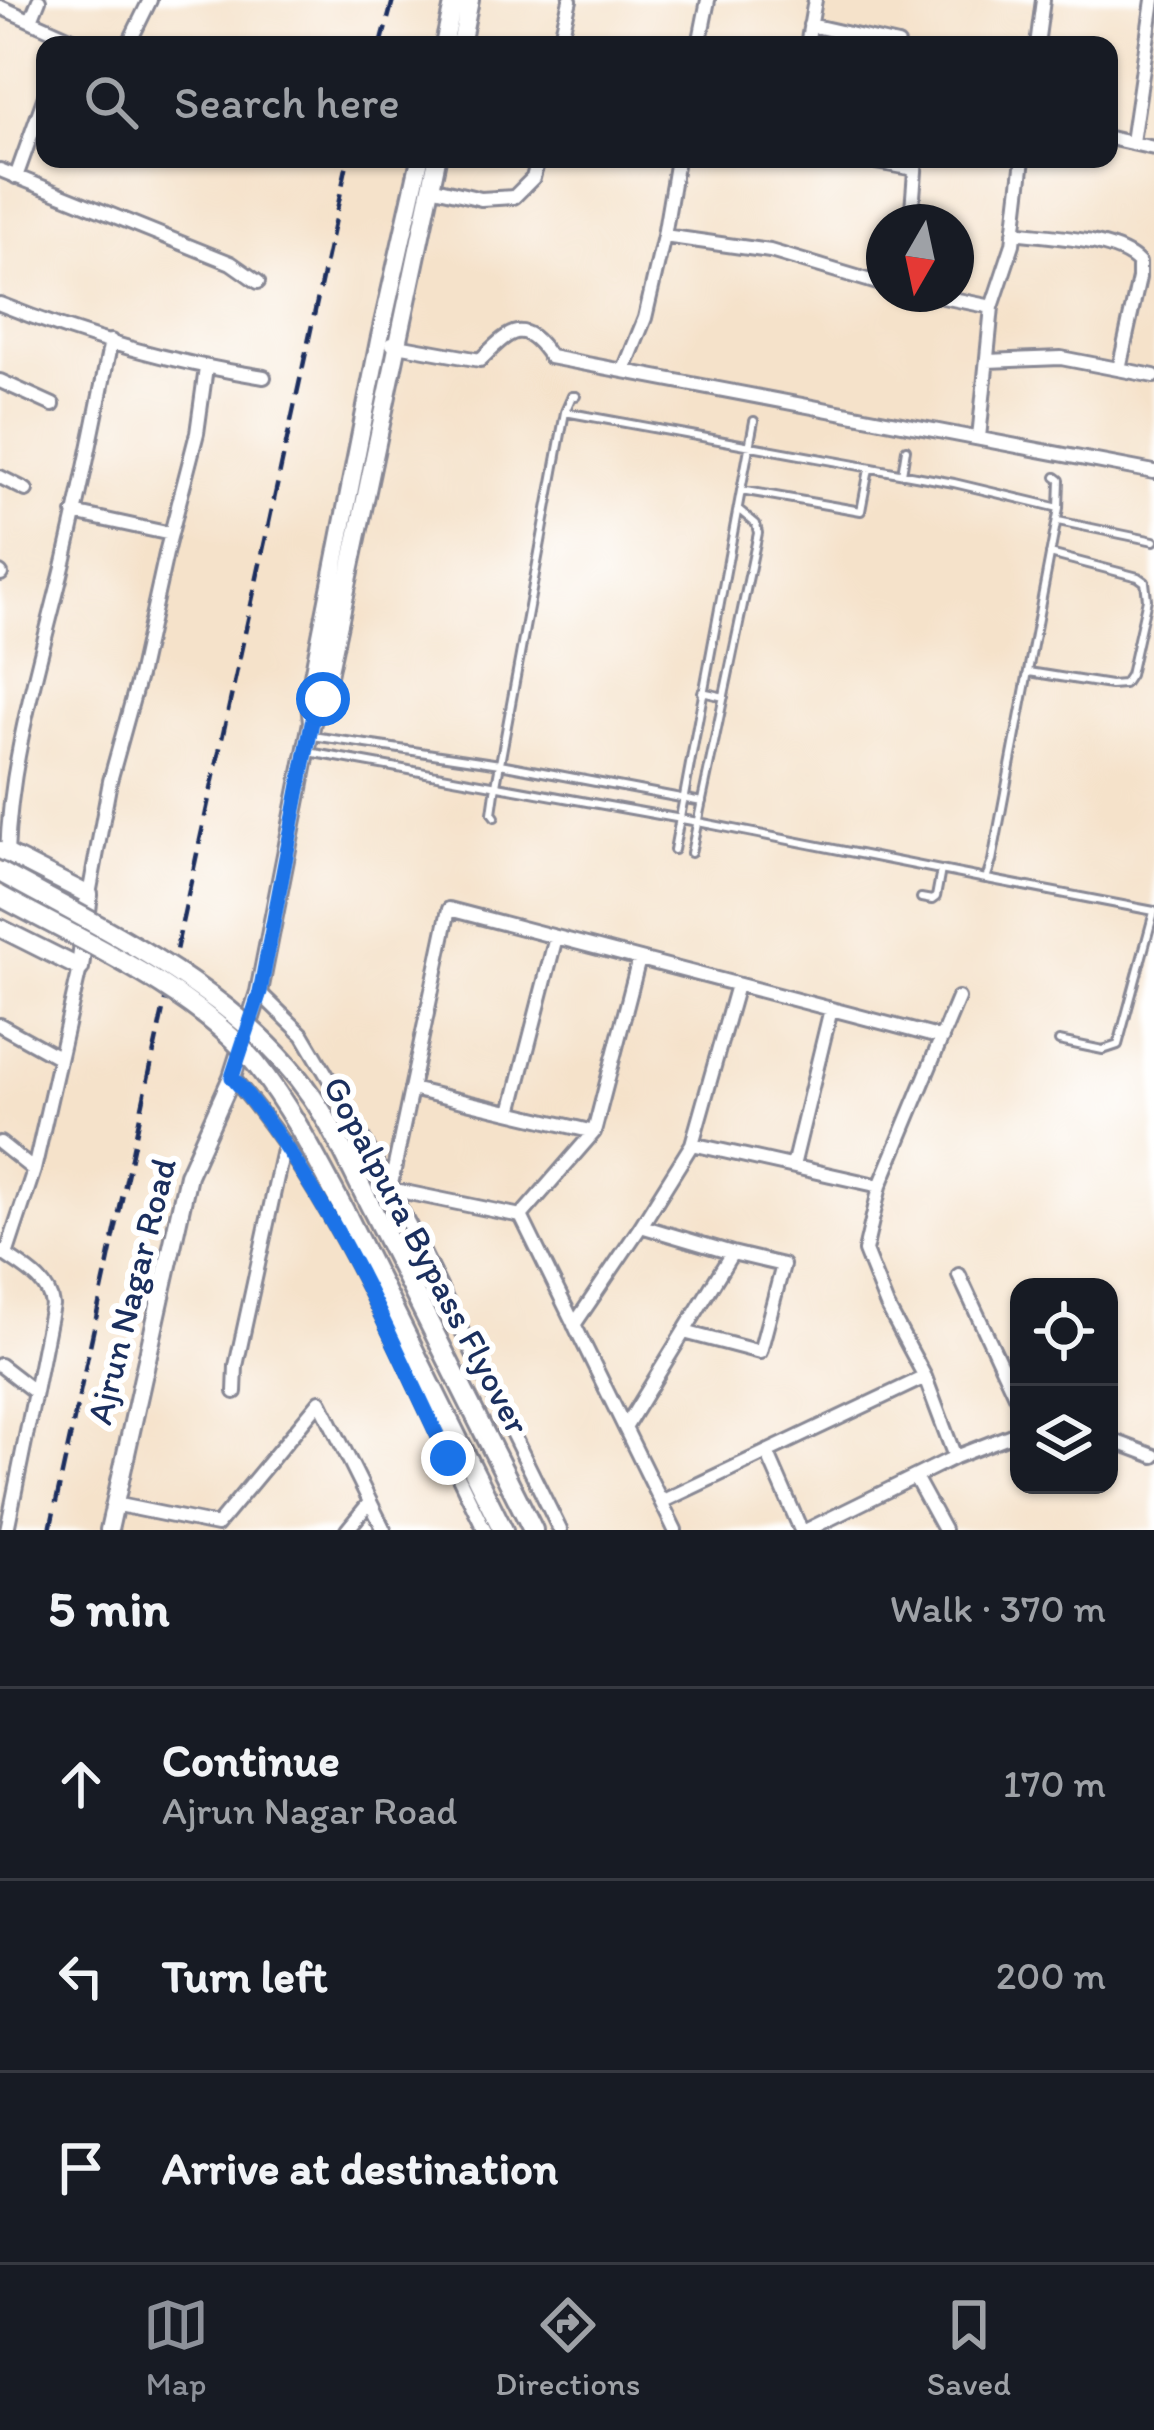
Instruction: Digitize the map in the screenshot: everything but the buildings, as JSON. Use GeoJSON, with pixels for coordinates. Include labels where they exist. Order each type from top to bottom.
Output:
{"type":"FeatureCollection","features":[{"type":"Feature","properties":{"kind":"main road","name":"Gopalpura Bypass Flyover"},"geometry":{"type":"LineString","coordinates":[[2,863],[218,999],[268,1045],[312,1097],[374,1210],[533,1530]]}},
{"type":"Feature","properties":{"kind":"main road","name":"Gopalpura Bypass Flyover"},"geometry":{"type":"LineString","coordinates":[[0,896],[158,983],[208,1018],[254,1062],[301,1129],[503,1530]]}},
{"type":"Feature","properties":{"kind":"street"},"geometry":{"type":"LineString","coordinates":[[31,20],[38,0]]}},
{"type":"Feature","properties":{"kind":"street"},"geometry":{"type":"LineString","coordinates":[[133,36],[151,0]]}},
{"type":"Feature","properties":{"kind":"street"},"geometry":{"type":"LineString","coordinates":[[446,36],[454,0]]}},
{"type":"Feature","properties":{"kind":"street"},"geometry":{"type":"LineString","coordinates":[[463,36],[470,0]]}},
{"type":"Feature","properties":{"kind":"street"},"geometry":{"type":"LineString","coordinates":[[562,36],[570,0]]}},
{"type":"Feature","properties":{"kind":"street"},"geometry":{"type":"LineString","coordinates":[[701,36],[708,0]]}},
{"type":"Feature","properties":{"kind":"street"},"geometry":{"type":"LineString","coordinates":[[808,36],[815,0]]}},
{"type":"Feature","properties":{"kind":"street"},"geometry":{"type":"LineString","coordinates":[[1038,36],[1043,0]]}},
{"type":"Feature","properties":{"kind":"street"},"geometry":{"type":"LineString","coordinates":[[1132,142],[1149,77],[1153,0]]}},
{"type":"Feature","properties":{"kind":"street"},"geometry":{"type":"LineString","coordinates":[[0,7],[58,36]]}},
{"type":"Feature","properties":{"kind":"street"},"geometry":{"type":"LineString","coordinates":[[810,25],[858,36]]}},
{"type":"Feature","properties":{"kind":"street"},"geometry":{"type":"LineString","coordinates":[[16,176],[36,121]]}},
{"type":"Feature","properties":{"kind":"street"},"geometry":{"type":"LineString","coordinates":[[1118,140],[1154,148]]}},
{"type":"Feature","properties":{"kind":"street","name":"Ajrun Nagar Road"},"geometry":{"type":"LineString","coordinates":[[388,343],[418,168]]}},
{"type":"Feature","properties":{"kind":"street","name":"Ajrun Nagar Road"},"geometry":{"type":"LineString","coordinates":[[109,1530],[188,1175],[232,1077],[260,992],[309,736],[309,697],[388,343],[434,168]]}},
{"type":"Feature","properties":{"kind":"street"},"geometry":{"type":"LineString","coordinates":[[430,187],[482,199],[514,197],[533,178],[536,168]]}},
{"type":"Feature","properties":{"kind":"street"},"geometry":{"type":"LineString","coordinates":[[624,370],[645,319],[675,168]]}},
{"type":"Feature","properties":{"kind":"street"},"geometry":{"type":"LineString","coordinates":[[912,204],[916,168]]}},
{"type":"Feature","properties":{"kind":"street"},"geometry":{"type":"LineString","coordinates":[[979,438],[992,307],[1013,244],[1022,168]]}},
{"type":"Feature","properties":{"kind":"street"},"geometry":{"type":"LineString","coordinates":[[0,170],[231,263],[258,282]]}},
{"type":"Feature","properties":{"kind":"street"},"geometry":{"type":"LineString","coordinates":[[1014,232],[1110,247],[1131,254],[1139,263],[1119,369]]}},
{"type":"Feature","properties":{"kind":"street"},"geometry":{"type":"LineString","coordinates":[[664,236],[770,251],[866,280]]}},
{"type":"Feature","properties":{"kind":"street"},"geometry":{"type":"LineString","coordinates":[[974,303],[992,307]]}},
{"type":"Feature","properties":{"kind":"street"},"geometry":{"type":"LineString","coordinates":[[2,309],[206,368],[264,377]]}},
{"type":"Feature","properties":{"kind":"street"},"geometry":{"type":"LineString","coordinates":[[388,343],[480,360],[508,334],[523,331],[537,337],[550,357],[1154,472]]}},
{"type":"Feature","properties":{"kind":"street"},"geometry":{"type":"LineString","coordinates":[[89,895],[2,863],[22,735],[111,341]]}},
{"type":"Feature","properties":{"kind":"street"},"geometry":{"type":"LineString","coordinates":[[987,361],[1060,358],[1154,376]]}},
{"type":"Feature","properties":{"kind":"street"},"geometry":{"type":"LineString","coordinates":[[7,1530],[52,1305],[46,1286],[3,1253],[34,1170],[80,968],[110,781],[197,433],[206,368]]}},
{"type":"Feature","properties":{"kind":"street"},"geometry":{"type":"LineString","coordinates":[[0,381],[53,405]]}},
{"type":"Feature","properties":{"kind":"street"},"geometry":{"type":"LineString","coordinates":[[0,477],[26,490]]}},
{"type":"Feature","properties":{"kind":"street"},"geometry":{"type":"LineString","coordinates":[[74,512],[171,534]]}},
{"type":"Feature","properties":{"kind":"street"},"geometry":{"type":"LineString","coordinates":[[390,1189],[449,909],[942,1038]]}},
{"type":"Feature","properties":{"kind":"street"},"geometry":{"type":"LineString","coordinates":[[0,928],[80,968]]}},
{"type":"Feature","properties":{"kind":"street"},"geometry":{"type":"LineString","coordinates":[[511,1112],[556,937]]}},
{"type":"Feature","properties":{"kind":"street"},"geometry":{"type":"LineString","coordinates":[[521,1216],[594,1132],[639,959]]}},
{"type":"Feature","properties":{"kind":"street"},"geometry":{"type":"LineString","coordinates":[[574,1325],[692,1144],[737,985]]}},
{"type":"Feature","properties":{"kind":"street"},"geometry":{"type":"LineString","coordinates":[[260,992],[303,1035],[351,1116],[560,1530]]}},
{"type":"Feature","properties":{"kind":"street"},"geometry":{"type":"LineString","coordinates":[[955,1457],[925,1377],[886,1306],[865,1251],[880,1186],[958,998]]}},
{"type":"Feature","properties":{"kind":"street"},"geometry":{"type":"LineString","coordinates":[[793,1166],[831,1009]]}},
{"type":"Feature","properties":{"kind":"street"},"geometry":{"type":"LineString","coordinates":[[0,1025],[58,1058]]}},
{"type":"Feature","properties":{"kind":"street"},"geometry":{"type":"LineString","coordinates":[[232,1077],[304,1172],[485,1530]]}},
{"type":"Feature","properties":{"kind":"street"},"geometry":{"type":"LineString","coordinates":[[411,1089],[594,1132]]}},
{"type":"Feature","properties":{"kind":"street"},"geometry":{"type":"LineString","coordinates":[[0,1143],[34,1170]]}},
{"type":"Feature","properties":{"kind":"street"},"geometry":{"type":"LineString","coordinates":[[692,1144],[880,1186]]}},
{"type":"Feature","properties":{"kind":"street"},"geometry":{"type":"LineString","coordinates":[[235,1393],[236,1366],[284,1145]]}},
{"type":"Feature","properties":{"kind":"street"},"geometry":{"type":"LineString","coordinates":[[390,1189],[521,1216]]}},
{"type":"Feature","properties":{"kind":"street"},"geometry":{"type":"LineString","coordinates":[[521,1216],[675,1530]]}},
{"type":"Feature","properties":{"kind":"street"},"geometry":{"type":"LineString","coordinates":[[641,1226],[783,1265],[760,1352],[684,1332]]}},
{"type":"Feature","properties":{"kind":"street"},"geometry":{"type":"LineString","coordinates":[[625,1428],[732,1253]]}},
{"type":"Feature","properties":{"kind":"street"},"geometry":{"type":"LineString","coordinates":[[959,1275],[1011,1386]]}},
{"type":"Feature","properties":{"kind":"street"},"geometry":{"type":"LineString","coordinates":[[0,1365],[34,1392]]}},
{"type":"Feature","properties":{"kind":"street"},"geometry":{"type":"LineString","coordinates":[[662,1502],[925,1377]]}},
{"type":"Feature","properties":{"kind":"street"},"geometry":{"type":"LineString","coordinates":[[114,1504],[217,1525],[320,1401],[384,1530]]}},
{"type":"Feature","properties":{"kind":"street"},"geometry":{"type":"LineString","coordinates":[[767,1452],[804,1530],[1010,1436]]}},
{"type":"Feature","properties":{"kind":"street"},"geometry":{"type":"LineString","coordinates":[[1118,1442],[1154,1456]]}},
{"type":"Feature","properties":{"kind":"street"},"geometry":{"type":"LineString","coordinates":[[915,1477],[944,1530]]}},
{"type":"Feature","properties":{"kind":"street"},"geometry":{"type":"LineString","coordinates":[[347,1530],[370,1502]]}},
{"type":"Feature","properties":{"kind":"lane"},"geometry":{"type":"LineString","coordinates":[[495,817],[496,785],[565,412],[576,395]]}},
{"type":"Feature","properties":{"kind":"lane"},"geometry":{"type":"LineString","coordinates":[[565,412],[1059,508]]}},
{"type":"Feature","properties":{"kind":"lane"},"geometry":{"type":"LineString","coordinates":[[674,850],[754,421]]}},
{"type":"Feature","properties":{"kind":"lane"},"geometry":{"type":"LineString","coordinates":[[902,474],[906,449]]}},
{"type":"Feature","properties":{"kind":"lane"},"geometry":{"type":"LineString","coordinates":[[741,490],[861,511],[869,468]]}},
{"type":"Feature","properties":{"kind":"lane"},"geometry":{"type":"LineString","coordinates":[[986,879],[1059,508],[1062,487],[1056,478]]}},
{"type":"Feature","properties":{"kind":"lane"},"geometry":{"type":"LineString","coordinates":[[692,853],[758,532],[756,524],[738,509]]}},
{"type":"Feature","properties":{"kind":"lane"},"geometry":{"type":"LineString","coordinates":[[1056,521],[1154,541]]}},
{"type":"Feature","properties":{"kind":"lane"},"geometry":{"type":"LineString","coordinates":[[1028,672],[1124,685],[1147,599],[1145,582],[1138,577],[1050,554]]}},
{"type":"Feature","properties":{"kind":"lane"},"geometry":{"type":"LineString","coordinates":[[702,692],[724,697]]}},
{"type":"Feature","properties":{"kind":"lane"},"geometry":{"type":"LineString","coordinates":[[309,736],[500,764],[701,802]]}},
{"type":"Feature","properties":{"kind":"lane"},"geometry":{"type":"LineString","coordinates":[[309,736],[496,785],[1154,912],[1118,1045],[1102,1050],[1059,1041]]}},
{"type":"Feature","properties":{"kind":"lane"},"geometry":{"type":"LineString","coordinates":[[921,898],[936,897],[941,870]]}},
{"type":"Feature","properties":{"kind":"railway"},"geometry":{"type":"LineString","coordinates":[[383,36],[393,0]]}},
{"type":"Feature","properties":{"kind":"railway"},"geometry":{"type":"LineString","coordinates":[[50,1530],[346,168]]}},
{"type":"Feature","properties":{"kind":"route"},"geometry":{"type":"LineString","coordinates":[[323,699],[312,722],[260,992],[232,1077],[304,1172],[448,1458]]}}]}
